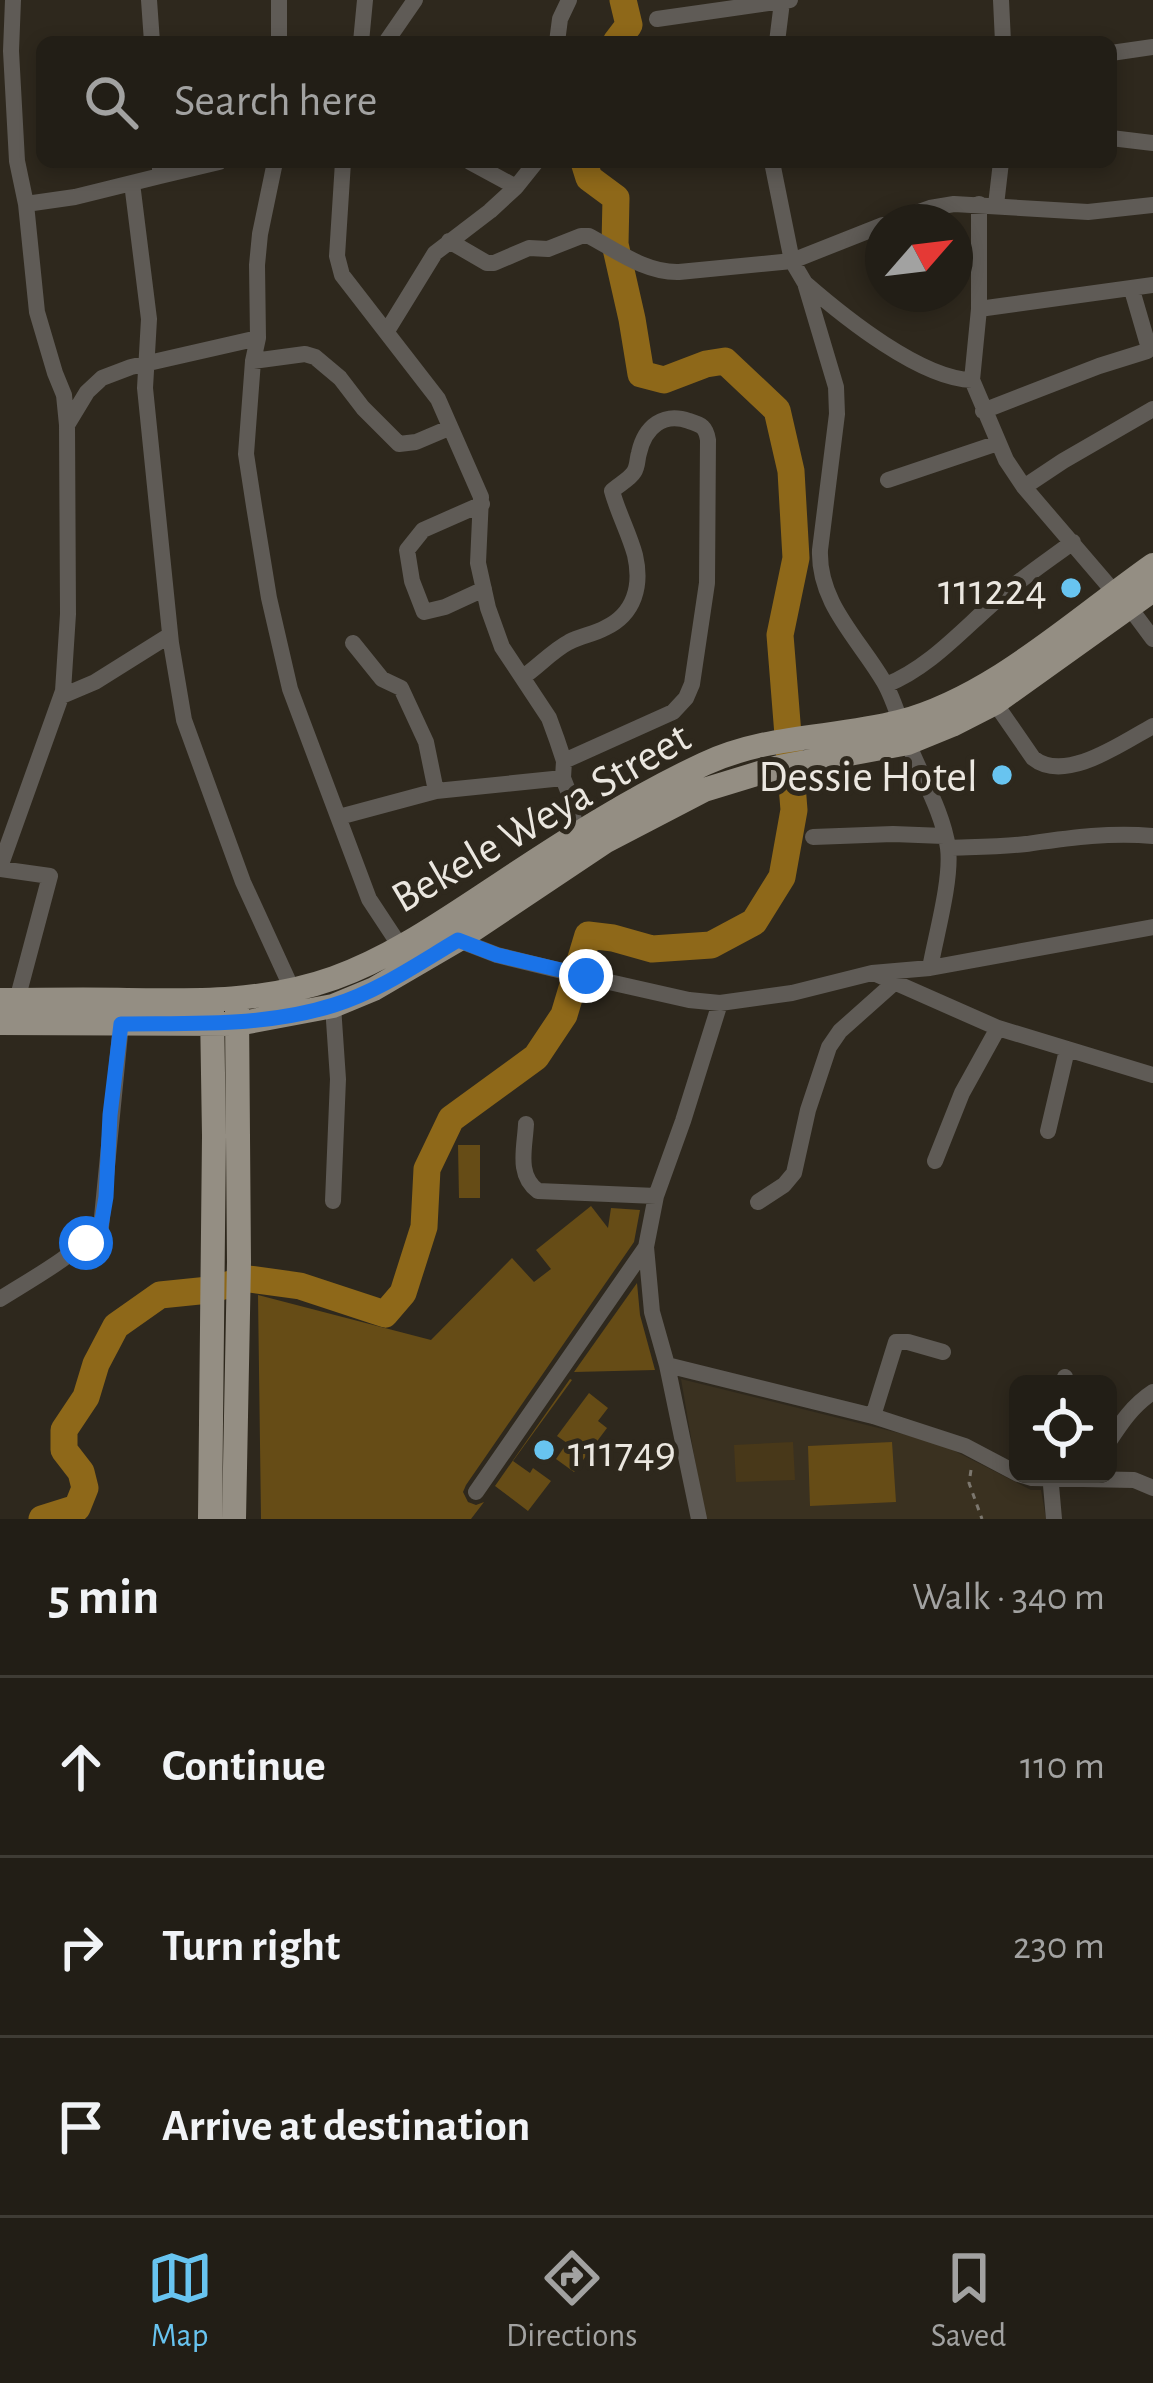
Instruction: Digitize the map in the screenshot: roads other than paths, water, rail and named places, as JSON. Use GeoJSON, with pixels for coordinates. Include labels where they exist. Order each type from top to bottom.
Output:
{"type":"FeatureCollection","features":[{"type":"Feature","properties":{"kind":"main road","name":"Bekele Weya Street"},"geometry":{"type":"LineString","coordinates":[[9,1000],[224,1012],[332,979],[400,946],[638,797],[707,763],[782,739],[904,732],[1122,600],[1153,565]]}},
{"type":"Feature","properties":{"kind":"main road"},"geometry":{"type":"LineString","coordinates":[[0,1023],[168,1023],[224,1012],[267,1019],[333,1006],[374,989],[643,820],[704,790],[904,732],[952,725],[995,703],[1122,600],[1153,590]]}},
{"type":"Feature","properties":{"kind":"main road"},"geometry":{"type":"LineString","coordinates":[[224,1012],[239,1262],[235,1519]]}},
{"type":"Feature","properties":{"kind":"main road"},"geometry":{"type":"LineString","coordinates":[[226,1066],[243,1054],[267,1019]]}},
{"type":"Feature","properties":{"kind":"main road"},"geometry":{"type":"LineString","coordinates":[[168,1023],[226,1066]]}},
{"type":"Feature","properties":{"kind":"main road"},"geometry":{"type":"LineString","coordinates":[[210,1519],[212,1275],[226,1066]]}},
{"type":"Feature","properties":{"kind":"street"},"geometry":{"type":"LineString","coordinates":[[9,1000],[50,876],[0,868],[62,696],[68,614],[67,424],[64,395],[38,312],[16,148],[13,0]]}},
{"type":"Feature","properties":{"kind":"street"},"geometry":{"type":"LineString","coordinates":[[149,0],[152,36]]}},
{"type":"Feature","properties":{"kind":"street"},"geometry":{"type":"LineString","coordinates":[[279,0],[279,36]]}},
{"type":"Feature","properties":{"kind":"street"},"geometry":{"type":"LineString","coordinates":[[361,36],[364,0]]}},
{"type":"Feature","properties":{"kind":"street"},"geometry":{"type":"LineString","coordinates":[[390,36],[415,0]]}},
{"type":"Feature","properties":{"kind":"street"},"geometry":{"type":"LineString","coordinates":[[556,36],[569,0]]}},
{"type":"Feature","properties":{"kind":"street"},"geometry":{"type":"LineString","coordinates":[[1001,0],[1003,36]]}},
{"type":"Feature","properties":{"kind":"street"},"geometry":{"type":"LineString","coordinates":[[657,19],[786,1],[778,36]]}},
{"type":"Feature","properties":{"kind":"street"},"geometry":{"type":"LineString","coordinates":[[1117,52],[1153,47]]}},
{"type":"Feature","properties":{"kind":"street"},"geometry":{"type":"LineString","coordinates":[[1117,139],[1153,142]]}},
{"type":"Feature","properties":{"kind":"street"},"geometry":{"type":"LineString","coordinates":[[274,168],[260,234],[258,338],[246,454],[269,598],[290,689],[369,899],[400,946]]}},
{"type":"Feature","properties":{"kind":"street"},"geometry":{"type":"LineString","coordinates":[[343,168],[337,256],[342,275],[438,399],[481,497],[478,563],[488,608],[502,647],[548,718],[576,834]]}},
{"type":"Feature","properties":{"kind":"street"},"geometry":{"type":"LineString","coordinates":[[481,168],[516,187]]}},
{"type":"Feature","properties":{"kind":"street"},"geometry":{"type":"LineString","coordinates":[[387,331],[426,265],[490,211],[531,168]]}},
{"type":"Feature","properties":{"kind":"street"},"geometry":{"type":"LineString","coordinates":[[773,168],[792,261],[805,283],[836,387],[819,566],[832,605],[886,685],[946,842],[947,872],[930,968]]}},
{"type":"Feature","properties":{"kind":"street"},"geometry":{"type":"LineString","coordinates":[[998,168],[987,205],[972,380],[1006,460],[1024,487],[1153,639]]}},
{"type":"Feature","properties":{"kind":"street"},"geometry":{"type":"LineString","coordinates":[[26,204],[132,183],[160,169]]}},
{"type":"Feature","properties":{"kind":"street"},"geometry":{"type":"LineString","coordinates":[[132,183],[148,319],[145,388],[170,635],[184,720],[243,882],[292,989]]}},
{"type":"Feature","properties":{"kind":"street"},"geometry":{"type":"LineString","coordinates":[[973,205],[1088,212],[1153,205]]}},
{"type":"Feature","properties":{"kind":"street"},"geometry":{"type":"LineString","coordinates":[[449,242],[494,263],[529,248],[548,249],[589,236],[664,272],[792,261],[865,233]]}},
{"type":"Feature","properties":{"kind":"street"},"geometry":{"type":"LineString","coordinates":[[805,283],[915,362],[944,376],[972,380]]}},
{"type":"Feature","properties":{"kind":"street"},"geometry":{"type":"LineString","coordinates":[[979,309],[1153,286]]}},
{"type":"Feature","properties":{"kind":"street"},"geometry":{"type":"LineString","coordinates":[[983,411],[1147,351],[1132,290]]}},
{"type":"Feature","properties":{"kind":"street"},"geometry":{"type":"LineString","coordinates":[[67,424],[102,378],[258,338]]}},
{"type":"Feature","properties":{"kind":"street"},"geometry":{"type":"LineString","coordinates":[[253,361],[305,354],[315,357],[399,444],[448,428]]}},
{"type":"Feature","properties":{"kind":"street"},"geometry":{"type":"LineString","coordinates":[[1024,487],[1153,409]]}},
{"type":"Feature","properties":{"kind":"street"},"geometry":{"type":"LineString","coordinates":[[339,817],[436,791],[563,770],[673,712],[690,690],[707,584],[708,440],[702,425],[676,416],[656,425],[645,436],[633,474],[612,491],[638,573],[637,593],[630,607],[620,620],[573,640],[523,676]]}},
{"type":"Feature","properties":{"kind":"street"},"geometry":{"type":"LineString","coordinates":[[888,480],[998,443]]}},
{"type":"Feature","properties":{"kind":"street"},"geometry":{"type":"LineString","coordinates":[[482,504],[423,530],[407,550],[424,612],[484,589]]}},
{"type":"Feature","properties":{"kind":"street"},"geometry":{"type":"LineString","coordinates":[[886,685],[906,676],[952,641],[1006,591],[1073,542]]}},
{"type":"Feature","properties":{"kind":"street"},"geometry":{"type":"LineString","coordinates":[[62,696],[95,682],[170,635]]}},
{"type":"Feature","properties":{"kind":"street"},"geometry":{"type":"LineString","coordinates":[[353,643],[382,680],[401,688],[426,742],[436,791]]}},
{"type":"Feature","properties":{"kind":"street"},"geometry":{"type":"LineString","coordinates":[[995,703],[1033,758],[1052,768],[1079,763],[1153,726]]}},
{"type":"Feature","properties":{"kind":"street"},"geometry":{"type":"LineString","coordinates":[[813,837],[893,834],[946,842],[1022,844],[1122,833],[1153,836]]}},
{"type":"Feature","properties":{"kind":"street"},"geometry":{"type":"LineString","coordinates":[[458,940],[497,955],[720,1003],[1153,927]]}},
{"type":"Feature","properties":{"kind":"street"},"geometry":{"type":"LineString","coordinates":[[872,973],[998,1028],[1153,1075]]}},
{"type":"Feature","properties":{"kind":"street"},"geometry":{"type":"LineString","coordinates":[[758,1202],[794,1173],[829,1047],[840,1031],[895,982]]}},
{"type":"Feature","properties":{"kind":"street"},"geometry":{"type":"LineString","coordinates":[[699,1519],[668,1365],[652,1312],[646,1247],[656,1196],[720,1003]]}},
{"type":"Feature","properties":{"kind":"street"},"geometry":{"type":"LineString","coordinates":[[333,1006],[338,1079],[333,1201]]}},
{"type":"Feature","properties":{"kind":"street"},"geometry":{"type":"LineString","coordinates":[[0,1299],[86,1243],[101,1226],[121,1024]]}},
{"type":"Feature","properties":{"kind":"street"},"geometry":{"type":"LineString","coordinates":[[935,1161],[962,1093],[998,1028]]}},
{"type":"Feature","properties":{"kind":"street"},"geometry":{"type":"LineString","coordinates":[[1048,1131],[1067,1050]]}},
{"type":"Feature","properties":{"kind":"street"},"geometry":{"type":"LineString","coordinates":[[526,1124],[523,1174],[538,1190],[656,1196]]}},
{"type":"Feature","properties":{"kind":"street"},"geometry":{"type":"LineString","coordinates":[[476,1492],[646,1247]]}},
{"type":"Feature","properties":{"kind":"street"},"geometry":{"type":"LineString","coordinates":[[873,1416],[896,1342],[943,1352]]}},
{"type":"Feature","properties":{"kind":"street"},"geometry":{"type":"LineString","coordinates":[[668,1365],[873,1416],[974,1450],[1009,1469]]}},
{"type":"Feature","properties":{"kind":"street"},"geometry":{"type":"LineString","coordinates":[[1117,1429],[1153,1392]]}},
{"type":"Feature","properties":{"kind":"street"},"geometry":{"type":"LineString","coordinates":[[1117,1478],[1153,1488]]}},
{"type":"Feature","properties":{"kind":"street"},"geometry":{"type":"LineString","coordinates":[[1051,1483],[1054,1519]]}},
{"type":"Feature","properties":{"kind":"waterway"},"geometry":{"type":"LineString","coordinates":[[621,36],[629,25],[623,0]]}},
{"type":"Feature","properties":{"kind":"waterway"},"geometry":{"type":"LineString","coordinates":[[42,1519],[77,1508],[85,1488],[81,1472],[64,1450],[64,1430],[86,1397],[96,1364],[116,1326],[160,1295],[209,1290],[249,1279],[300,1286],[385,1314],[403,1293],[424,1227],[427,1169],[451,1119],[536,1057],[564,1015],[588,935],[652,949],[711,945],[754,922],[782,877],[794,810],[780,635],[796,558],[791,471],[777,410],[725,361],[664,380],[641,374],[615,244],[616,198],[589,178],[586,168]]}},
{"type":"Feature","properties":{"kind":"place","name":"111224"},"geometry":{"type":"Point","coordinates":[1071,588]}},
{"type":"Feature","properties":{"kind":"place","name":"Dessie Hotel"},"geometry":{"type":"Point","coordinates":[1002,775]}},
{"type":"Feature","properties":{"kind":"place","name":"111749"},"geometry":{"type":"Point","coordinates":[544,1450]}}]}
